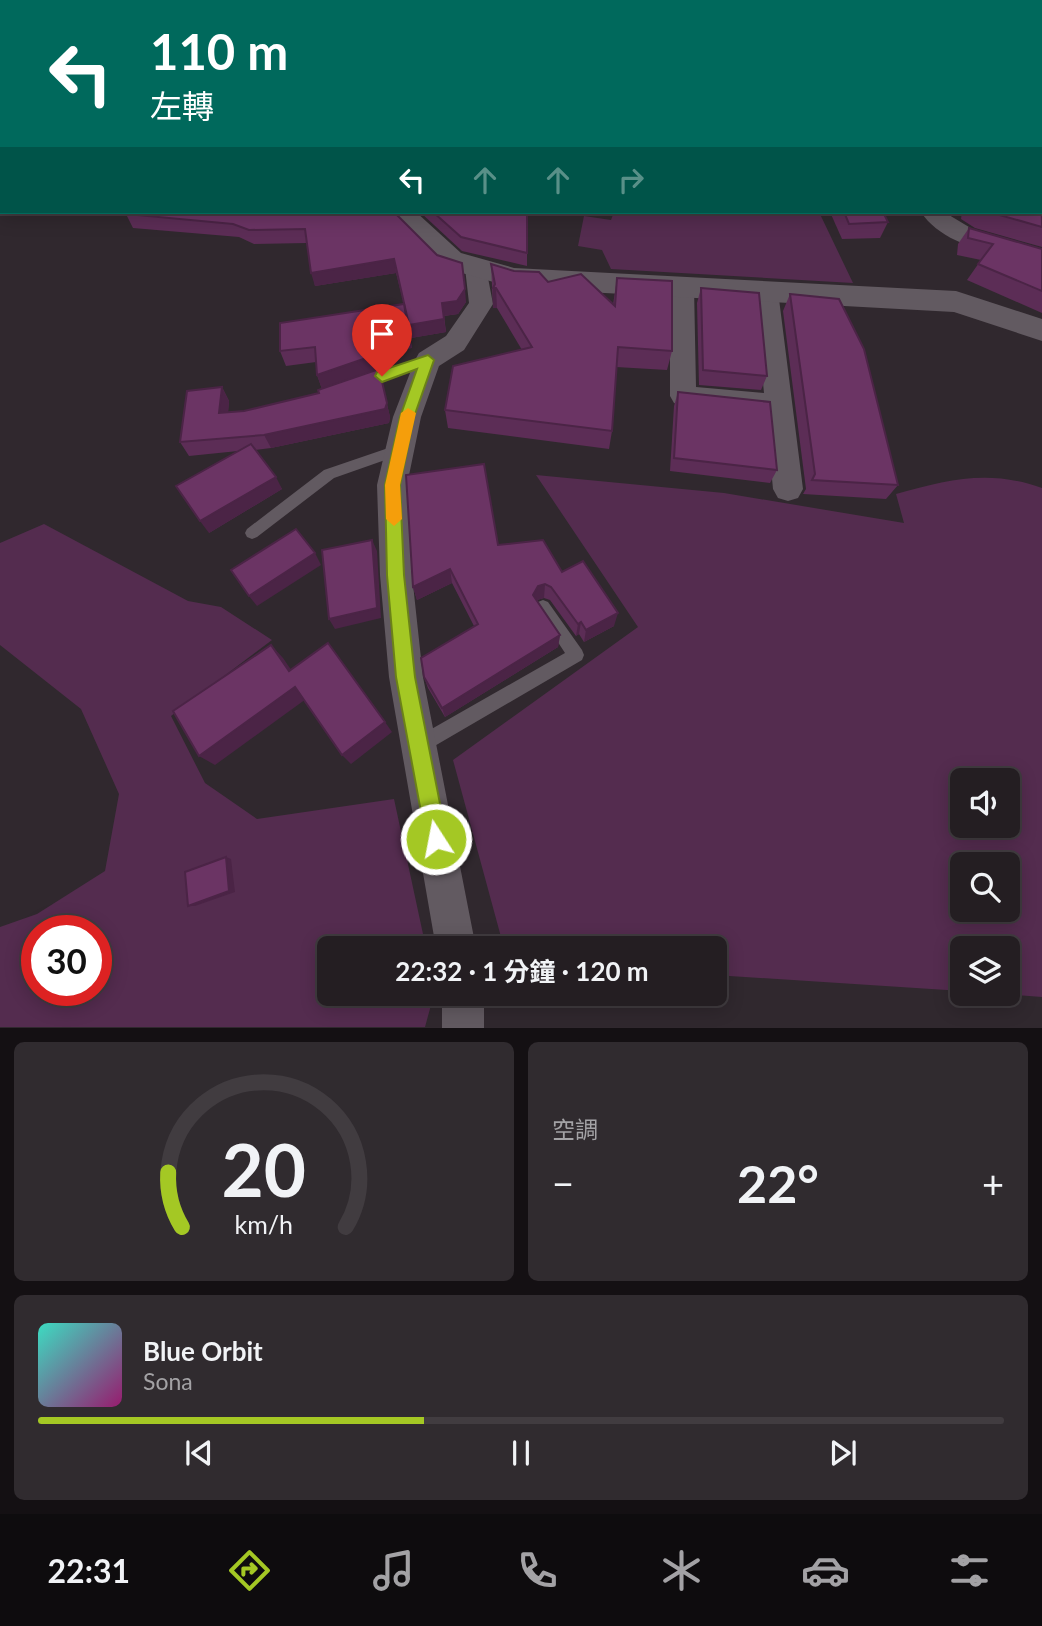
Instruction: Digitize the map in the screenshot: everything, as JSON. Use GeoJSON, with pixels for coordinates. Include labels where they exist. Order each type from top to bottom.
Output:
{"type":"FeatureCollection","features":[{"type":"Feature","properties":{"kind":"street"},"geometry":{"type":"LineString","coordinates":[[402,214],[451,260],[514,278],[956,302],[1042,330]]}},
{"type":"Feature","properties":{"kind":"street"},"geometry":{"type":"LineString","coordinates":[[933,214],[936,220],[979,239],[1042,258]]}},
{"type":"Feature","properties":{"kind":"street"},"geometry":{"type":"LineString","coordinates":[[454,936],[405,677],[392,485],[407,417],[428,360],[455,343],[481,304],[477,268]]}},
{"type":"Feature","properties":{"kind":"street"},"geometry":{"type":"LineString","coordinates":[[682,286],[683,396],[779,405]]}},
{"type":"Feature","properties":{"kind":"street"},"geometry":{"type":"LineString","coordinates":[[766,291],[788,489]]}},
{"type":"Feature","properties":{"kind":"street"},"geometry":{"type":"LineString","coordinates":[[463,1006],[463,1027]]}},
{"type":"Feature","properties":{"kind":"lane"},"geometry":{"type":"LineString","coordinates":[[351,387],[428,360]]}},
{"type":"Feature","properties":{"kind":"lane"},"geometry":{"type":"LineString","coordinates":[[252,533],[329,474],[400,449]]}},
{"type":"Feature","properties":{"kind":"lane"},"geometry":{"type":"LineString","coordinates":[[418,746],[576,656],[543,607]]}},
{"type":"Feature","properties":{"kind":"shaded area"},"geometry":{"type":"Polygon","coordinates":[[[613,214],[820,214],[853,283],[611,269],[602,250],[578,246],[584,216],[611,220],[613,214]]]}},
{"type":"Feature","properties":{"kind":"shaded area"},"geometry":{"type":"Polygon","coordinates":[[[536,475],[724,493],[904,523],[896,494],[915,489],[951,481],[986,478],[1022,482],[1042,488],[1042,997],[1020,995],[1020,936],[950,936],[950,990],[727,976],[727,936],[501,936],[453,760],[638,627],[536,475]]]}},
{"type":"Feature","properties":{"kind":"shaded area"},"geometry":{"type":"Polygon","coordinates":[[[44,524],[188,601],[221,607],[272,640],[171,716],[205,783],[257,819],[394,799],[423,936],[317,936],[317,1006],[431,1006],[425,1027],[0,1027],[0,927],[21,920],[21,1006],[112,1006],[112,915],[34,915],[105,871],[119,794],[81,709],[0,645],[0,543],[44,524]]]}},
{"type":"Feature","properties":{"kind":"building"},"geometry":{"type":"Polygon","coordinates":[[[126,214],[396,214],[437,255],[462,263],[465,289],[457,301],[442,303],[444,319],[409,325],[394,259],[311,273],[305,229],[249,230],[233,224],[126,214]]]}},
{"type":"Feature","properties":{"kind":"building"},"geometry":{"type":"Polygon","coordinates":[[[435,214],[527,214],[527,253],[461,237],[435,214]]]}},
{"type":"Feature","properties":{"kind":"building"},"geometry":{"type":"Polygon","coordinates":[[[845,214],[884,214],[888,222],[849,224],[845,214]]]}},
{"type":"Feature","properties":{"kind":"building"},"geometry":{"type":"Polygon","coordinates":[[[996,214],[1042,214],[1042,227],[996,214]]]}},
{"type":"Feature","properties":{"kind":"building"},"geometry":{"type":"Polygon","coordinates":[[[969,228],[1042,249],[1042,291],[978,264],[993,244],[968,238],[969,228]]]}},
{"type":"Feature","properties":{"kind":"building"},"geometry":{"type":"Polygon","coordinates":[[[491,264],[514,271],[539,272],[548,282],[581,274],[615,306],[617,278],[672,281],[672,351],[618,347],[612,431],[445,410],[453,366],[532,347],[496,288],[493,288],[495,284],[491,264]]]}},
{"type":"Feature","properties":{"kind":"building"},"geometry":{"type":"Polygon","coordinates":[[[701,288],[759,293],[767,376],[703,370],[701,288]]]}},
{"type":"Feature","properties":{"kind":"building"},"geometry":{"type":"Polygon","coordinates":[[[790,294],[839,299],[864,349],[898,485],[812,480],[815,474],[790,294]]]}},
{"type":"Feature","properties":{"kind":"building"},"geometry":{"type":"Polygon","coordinates":[[[404,304],[409,333],[372,339],[375,355],[317,375],[315,347],[280,351],[280,323],[404,304]]]}},
{"type":"Feature","properties":{"kind":"building"},"geometry":{"type":"Polygon","coordinates":[[[379,369],[387,403],[385,409],[264,435],[180,442],[187,391],[222,387],[219,413],[244,411],[319,393],[318,390],[379,369]]]}},
{"type":"Feature","properties":{"kind":"building"},"geometry":{"type":"Polygon","coordinates":[[[678,392],[770,402],[777,470],[674,458],[678,392]]]}},
{"type":"Feature","properties":{"kind":"building"},"geometry":{"type":"Polygon","coordinates":[[[251,444],[276,477],[200,521],[176,486],[251,444]]]}},
{"type":"Feature","properties":{"kind":"building"},"geometry":{"type":"Polygon","coordinates":[[[484,464],[498,545],[543,540],[562,572],[583,561],[618,613],[586,630],[581,622],[578,624],[551,587],[545,584],[538,586],[533,595],[560,635],[442,708],[424,677],[421,658],[478,624],[450,569],[413,587],[406,475],[484,464]]]}},
{"type":"Feature","properties":{"kind":"building"},"geometry":{"type":"Polygon","coordinates":[[[296,529],[315,553],[249,596],[231,570],[296,529]]]}},
{"type":"Feature","properties":{"kind":"building"},"geometry":{"type":"Polygon","coordinates":[[[372,540],[377,608],[329,619],[322,550],[372,540]]]}},
{"type":"Feature","properties":{"kind":"building"},"geometry":{"type":"Polygon","coordinates":[[[328,643],[385,722],[342,755],[295,687],[199,756],[173,711],[271,645],[289,671],[328,643]]]}},
{"type":"Feature","properties":{"kind":"building"},"geometry":{"type":"Polygon","coordinates":[[[226,857],[229,891],[188,906],[185,872],[226,857]]]}},
{"type":"Feature","properties":{"kind":"slow traffic"},"geometry":{"type":"LineString","coordinates":[[394,519],[392,485],[408,413]]}},
{"type":"Feature","properties":{"kind":"route"},"geometry":{"type":"LineString","coordinates":[[382,376],[428,360],[407,417],[392,485],[405,677],[436,839]]}}]}
